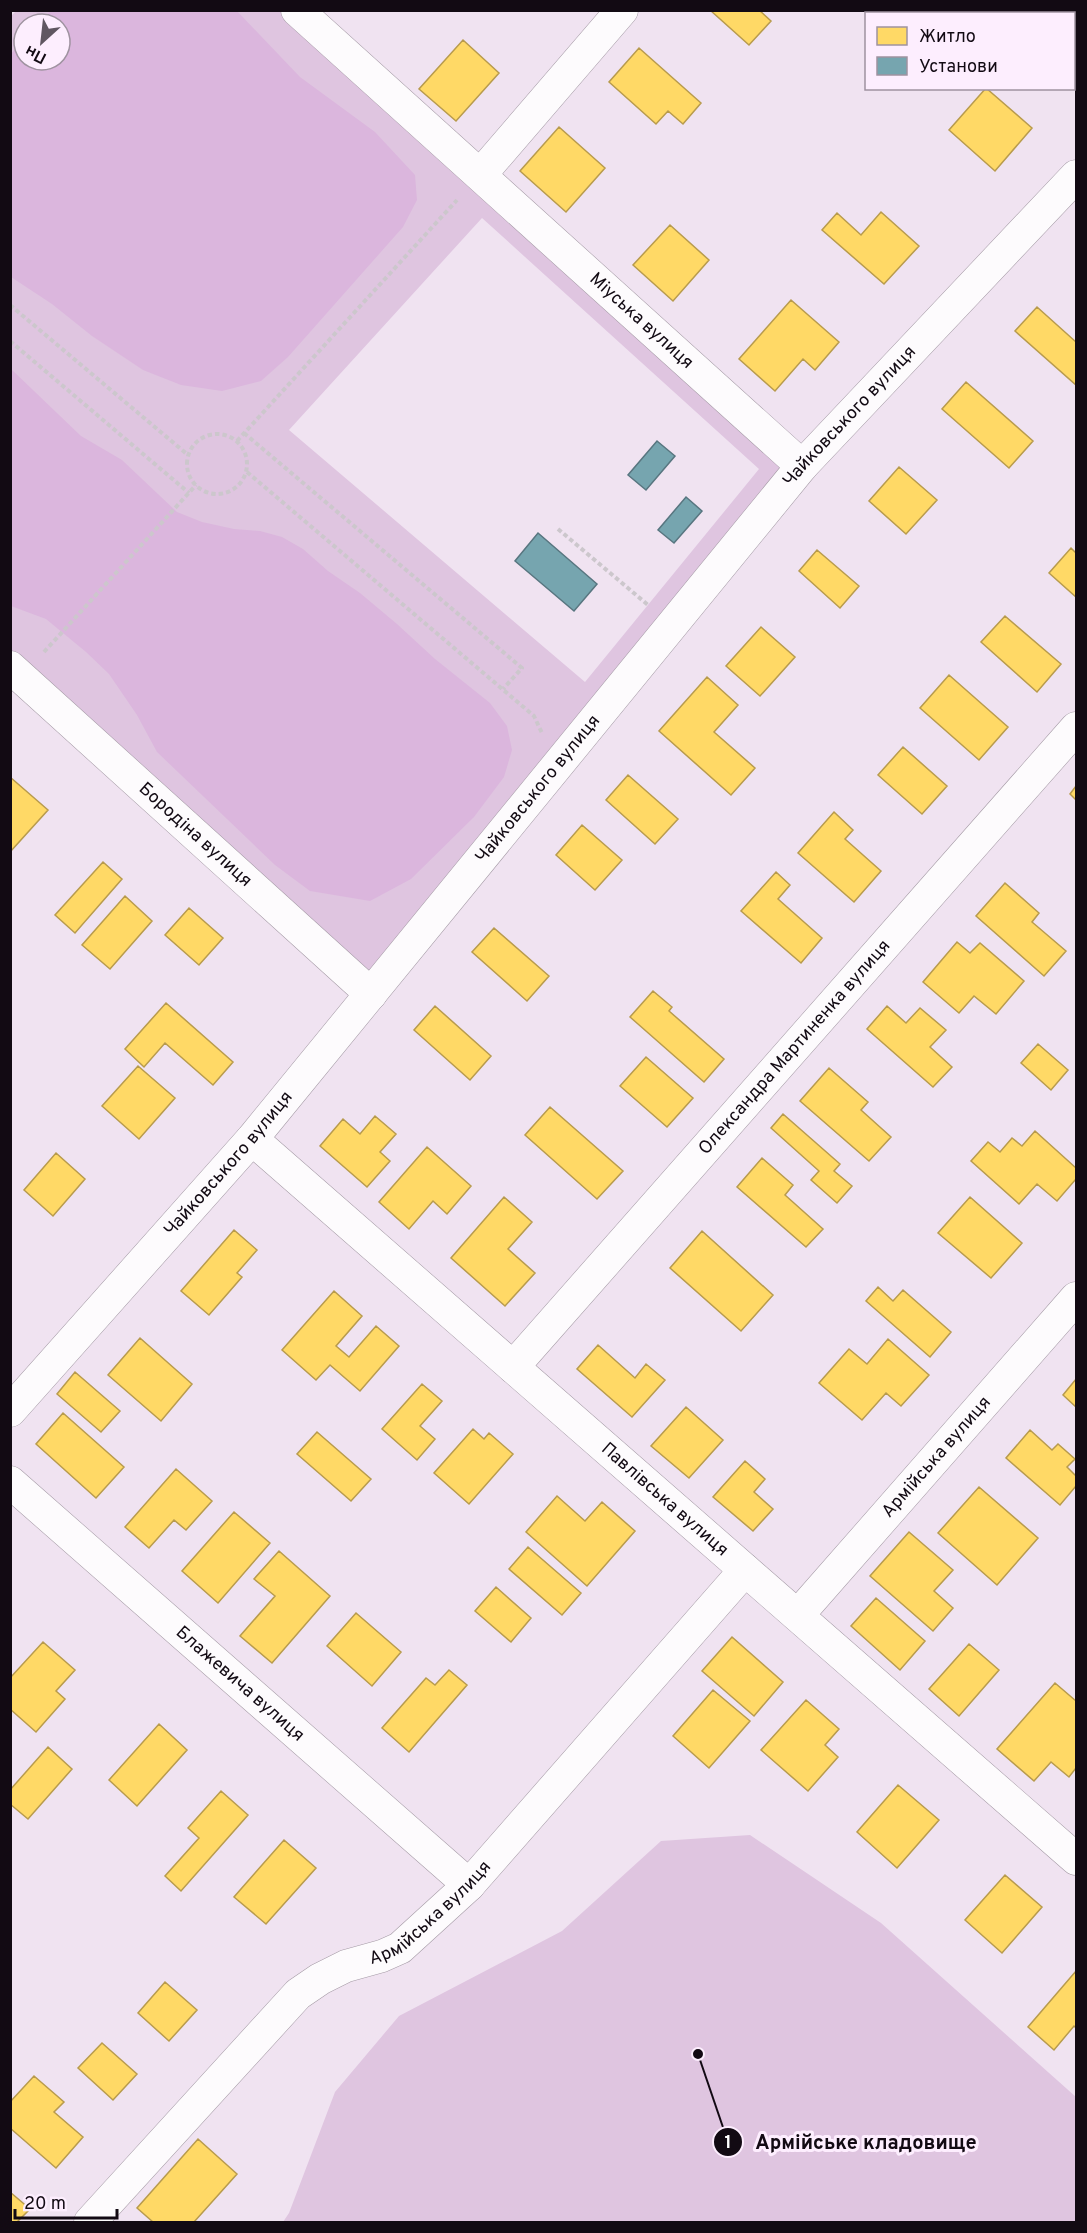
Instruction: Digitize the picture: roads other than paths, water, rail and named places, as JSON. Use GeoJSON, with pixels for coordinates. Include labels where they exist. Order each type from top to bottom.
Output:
{"type":"FeatureCollection","features":[{"type":"Feature","properties":{"kind":"street","name":"Міуська вулиця"},"geometry":{"type":"LineString","coordinates":[[297,10],[802,466]]}},
{"type":"Feature","properties":{"kind":"street"},"geometry":{"type":"LineString","coordinates":[[481,174],[622,10]]}},
{"type":"Feature","properties":{"kind":"street","name":"Чайковського вулиця"},"geometry":{"type":"LineString","coordinates":[[10,1411],[252,1139],[802,466],[1077,176]]}},
{"type":"Feature","properties":{"kind":"street","name":"Бородіна вулиця"},"geometry":{"type":"LineString","coordinates":[[14,678],[371,994]]}},
{"type":"Feature","properties":{"kind":"street","name":"Олександра Мартиненка вулиця"},"geometry":{"type":"LineString","coordinates":[[513,1367],[1077,728]]}},
{"type":"Feature","properties":{"kind":"street","name":"Павлівська вулиця"},"geometry":{"type":"LineString","coordinates":[[252,1139],[798,1616],[1071,1844]]}},
{"type":"Feature","properties":{"kind":"street","name":"Армійська вулиця"},"geometry":{"type":"LineString","coordinates":[[798,1616],[1077,1298]]}},
{"type":"Feature","properties":{"kind":"street","name":"Блажевича вулиця"},"geometry":{"type":"LineString","coordinates":[[10,1482],[469,1885]]}},
{"type":"Feature","properties":{"kind":"street","name":"Армійська вулиця"},"geometry":{"type":"LineString","coordinates":[[104,2218],[298,1994],[320,1979],[346,1966],[382,1956],[400,1948],[469,1885],[745,1569]]}},
{"type":"Feature","properties":{"kind":"place","name":"Армійське кладовище"},"geometry":{"type":"Point","coordinates":[698,2054]}}]}
